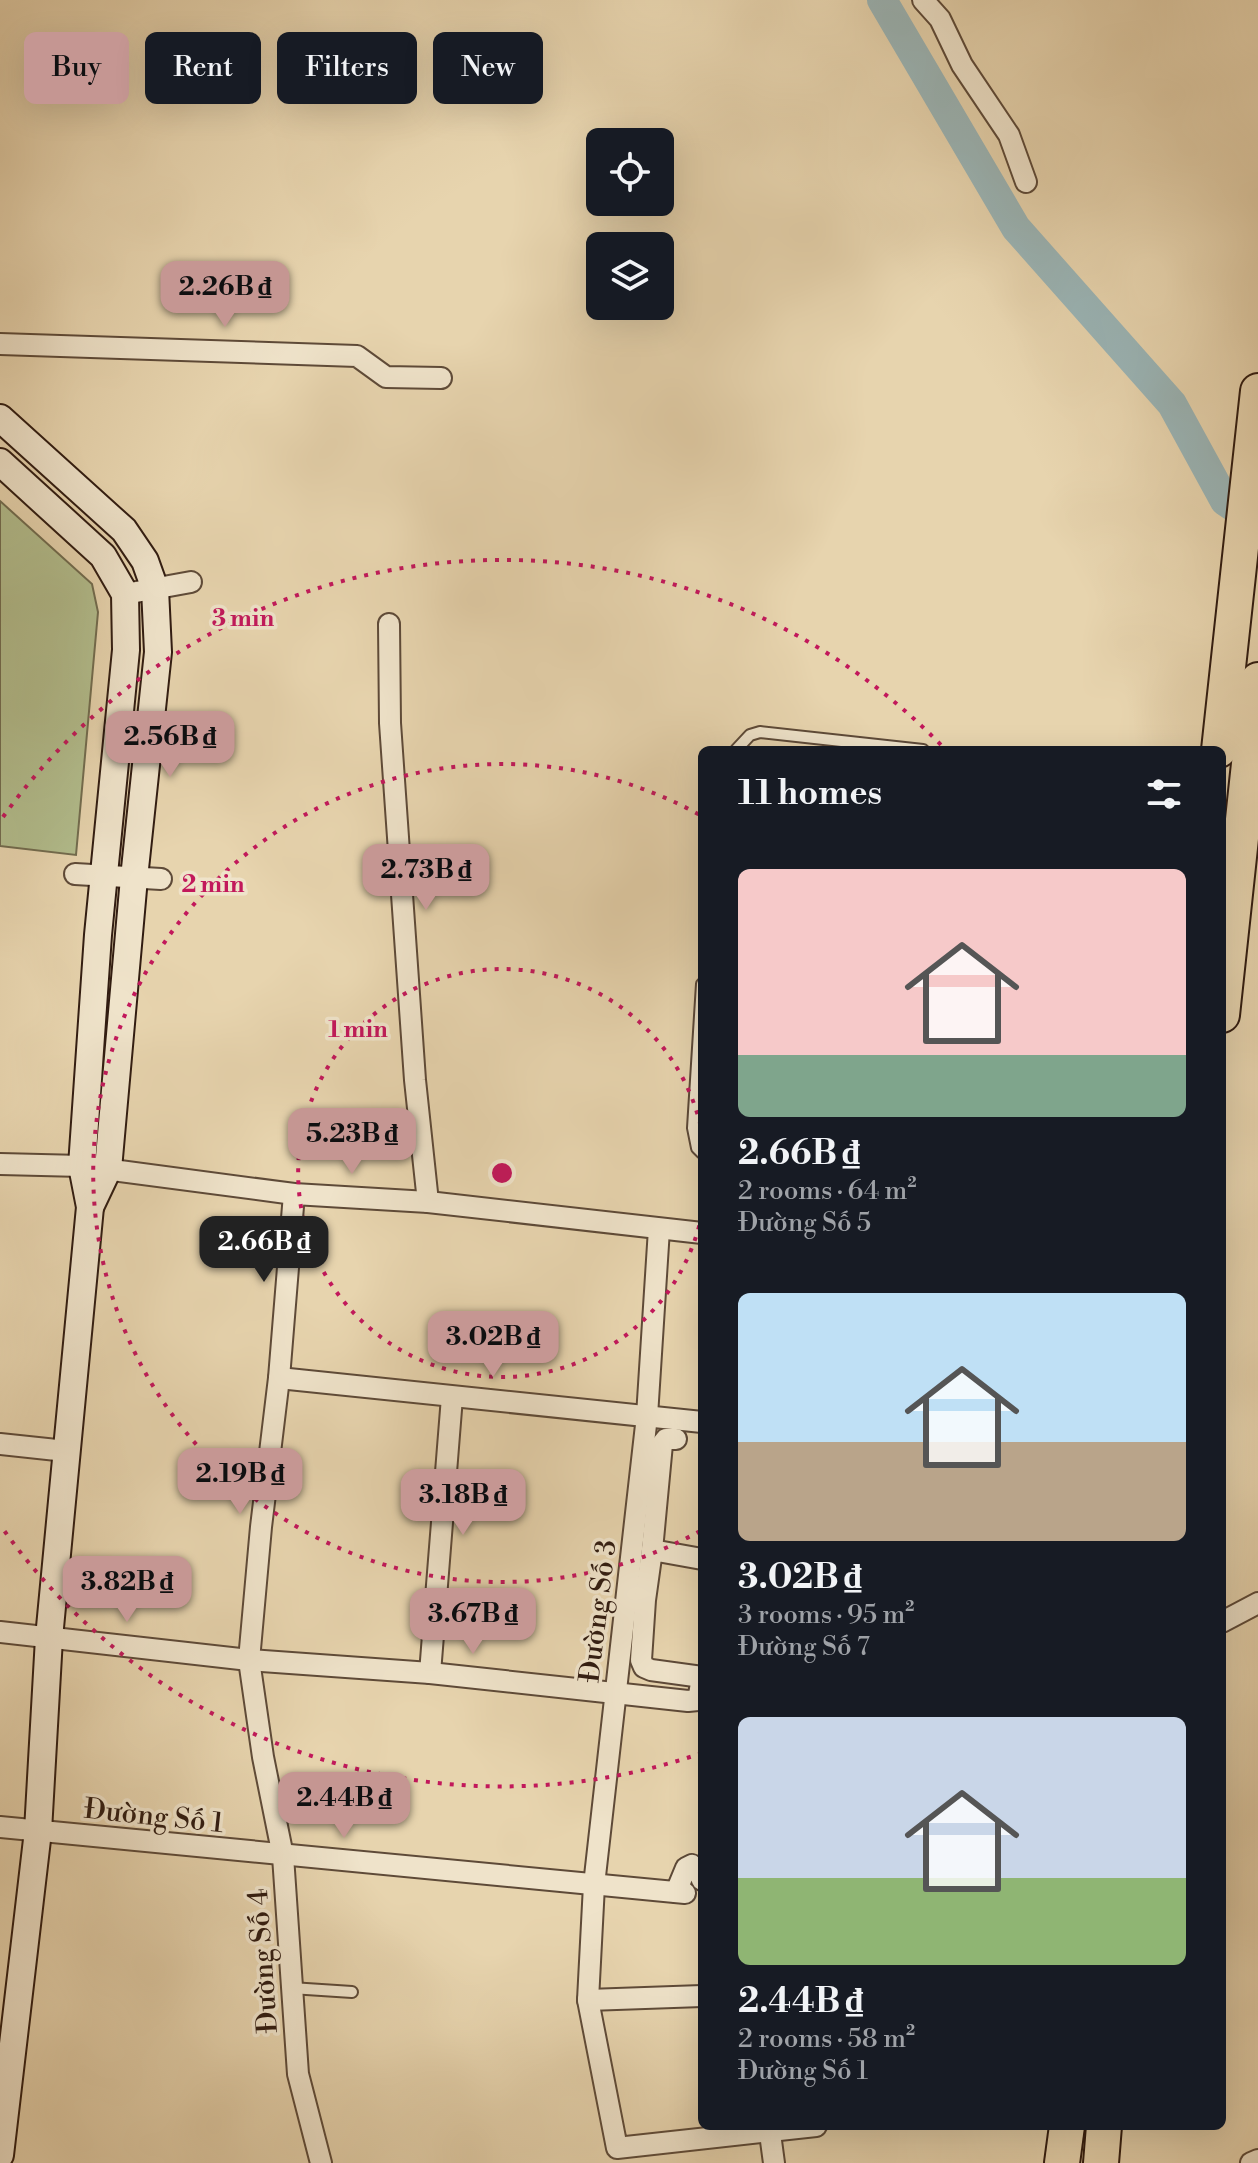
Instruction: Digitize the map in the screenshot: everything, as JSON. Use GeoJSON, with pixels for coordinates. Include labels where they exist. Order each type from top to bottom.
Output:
{"type":"FeatureCollection","features":[{"type":"Feature","properties":{"kind":"highway"},"geometry":{"type":"LineString","coordinates":[[1219,746],[1258,391]]}},
{"type":"Feature","properties":{"kind":"highway"},"geometry":{"type":"LineString","coordinates":[[1226,986],[1252,794],[1258,680]]}},
{"type":"Feature","properties":{"kind":"highway"},"geometry":{"type":"LineString","coordinates":[[1062,2163],[1066,2130]]}},
{"type":"Feature","properties":{"kind":"highway"},"geometry":{"type":"LineString","coordinates":[[1101,2163],[1104,2130]]}},
{"type":"Feature","properties":{"kind":"street"},"geometry":{"type":"LineString","coordinates":[[923,0],[940,19],[962,65],[1009,135],[1026,182]]}},
{"type":"Feature","properties":{"kind":"street"},"geometry":{"type":"LineString","coordinates":[[0,344],[357,356],[386,377],[441,378]]}},
{"type":"Feature","properties":{"kind":"street"},"geometry":{"type":"LineString","coordinates":[[0,418],[124,530],[145,561],[155,589],[158,652],[134,878],[90,1207],[49,1638],[38,1831],[0,2155]]}},
{"type":"Feature","properties":{"kind":"street"},"geometry":{"type":"LineString","coordinates":[[3,469],[103,556],[125,594],[126,650],[104,876],[95,1168]]}},
{"type":"Feature","properties":{"kind":"street"},"geometry":{"type":"LineString","coordinates":[[125,594],[191,582]]}},
{"type":"Feature","properties":{"kind":"street"},"geometry":{"type":"LineString","coordinates":[[389,624],[390,723],[415,1080],[428,1202]]}},
{"type":"Feature","properties":{"kind":"street"},"geometry":{"type":"LineString","coordinates":[[75,874],[161,879]]}},
{"type":"Feature","properties":{"kind":"street"},"geometry":{"type":"LineString","coordinates":[[0,1164],[95,1168],[294,1194],[428,1202],[698,1233]]}},
{"type":"Feature","properties":{"kind":"street","name":"Đường Số 4"},"geometry":{"type":"LineString","coordinates":[[294,1194],[279,1378],[249,1660],[283,1856],[298,2074],[321,2163]]}},
{"type":"Feature","properties":{"kind":"street","name":"Đường Số 3"},"geometry":{"type":"LineString","coordinates":[[617,2155],[588,2000],[594,1885],[647,1416],[659,1229]]}},
{"type":"Feature","properties":{"kind":"street"},"geometry":{"type":"LineString","coordinates":[[279,1378],[698,1422]]}},
{"type":"Feature","properties":{"kind":"street"},"geometry":{"type":"LineString","coordinates":[[430,1673],[452,1397]]}},
{"type":"Feature","properties":{"kind":"street"},"geometry":{"type":"LineString","coordinates":[[676,1439],[666,1439],[662,1444],[641,1660],[644,1667],[651,1670],[698,1677]]}},
{"type":"Feature","properties":{"kind":"street"},"geometry":{"type":"LineString","coordinates":[[0,1444],[66,1451]]}},
{"type":"Feature","properties":{"kind":"street"},"geometry":{"type":"LineString","coordinates":[[652,1550],[698,1558]]}},
{"type":"Feature","properties":{"kind":"street"},"geometry":{"type":"LineString","coordinates":[[1226,1620],[1258,1603]]}},
{"type":"Feature","properties":{"kind":"street"},"geometry":{"type":"LineString","coordinates":[[0,1632],[249,1660],[430,1673],[698,1700]]}},
{"type":"Feature","properties":{"kind":"street","name":"Đường Số 1"},"geometry":{"type":"LineString","coordinates":[[0,1827],[680,1892],[686,1868],[692,1865],[698,1871]]}},
{"type":"Feature","properties":{"kind":"street"},"geometry":{"type":"LineString","coordinates":[[588,2000],[698,1996]]}},
{"type":"Feature","properties":{"kind":"street"},"geometry":{"type":"LineString","coordinates":[[617,2155],[763,2130]]}},
{"type":"Feature","properties":{"kind":"street"},"geometry":{"type":"LineString","coordinates":[[769,2130],[774,2163]]}},
{"type":"Feature","properties":{"kind":"street"},"geometry":{"type":"LineString","coordinates":[[1251,2163],[1258,2160]]}},
{"type":"Feature","properties":{"kind":"lane"},"geometry":{"type":"LineString","coordinates":[[740,746],[750,735],[760,732],[887,746]]}},
{"type":"Feature","properties":{"kind":"lane"},"geometry":{"type":"LineString","coordinates":[[698,1048],[693,1128],[698,1149]]}},
{"type":"Feature","properties":{"kind":"lane"},"geometry":{"type":"LineString","coordinates":[[291,1988],[352,1992]]}},
{"type":"Feature","properties":{"kind":"green space"},"geometry":{"type":"Polygon","coordinates":[[[0,501],[92,584],[98,612],[76,855],[0,846],[0,501]]]}},
{"type":"Feature","properties":{"kind":"waterway"},"geometry":{"type":"LineString","coordinates":[[882,0],[1016,228],[1172,404],[1225,501],[1258,523]]}}]}
